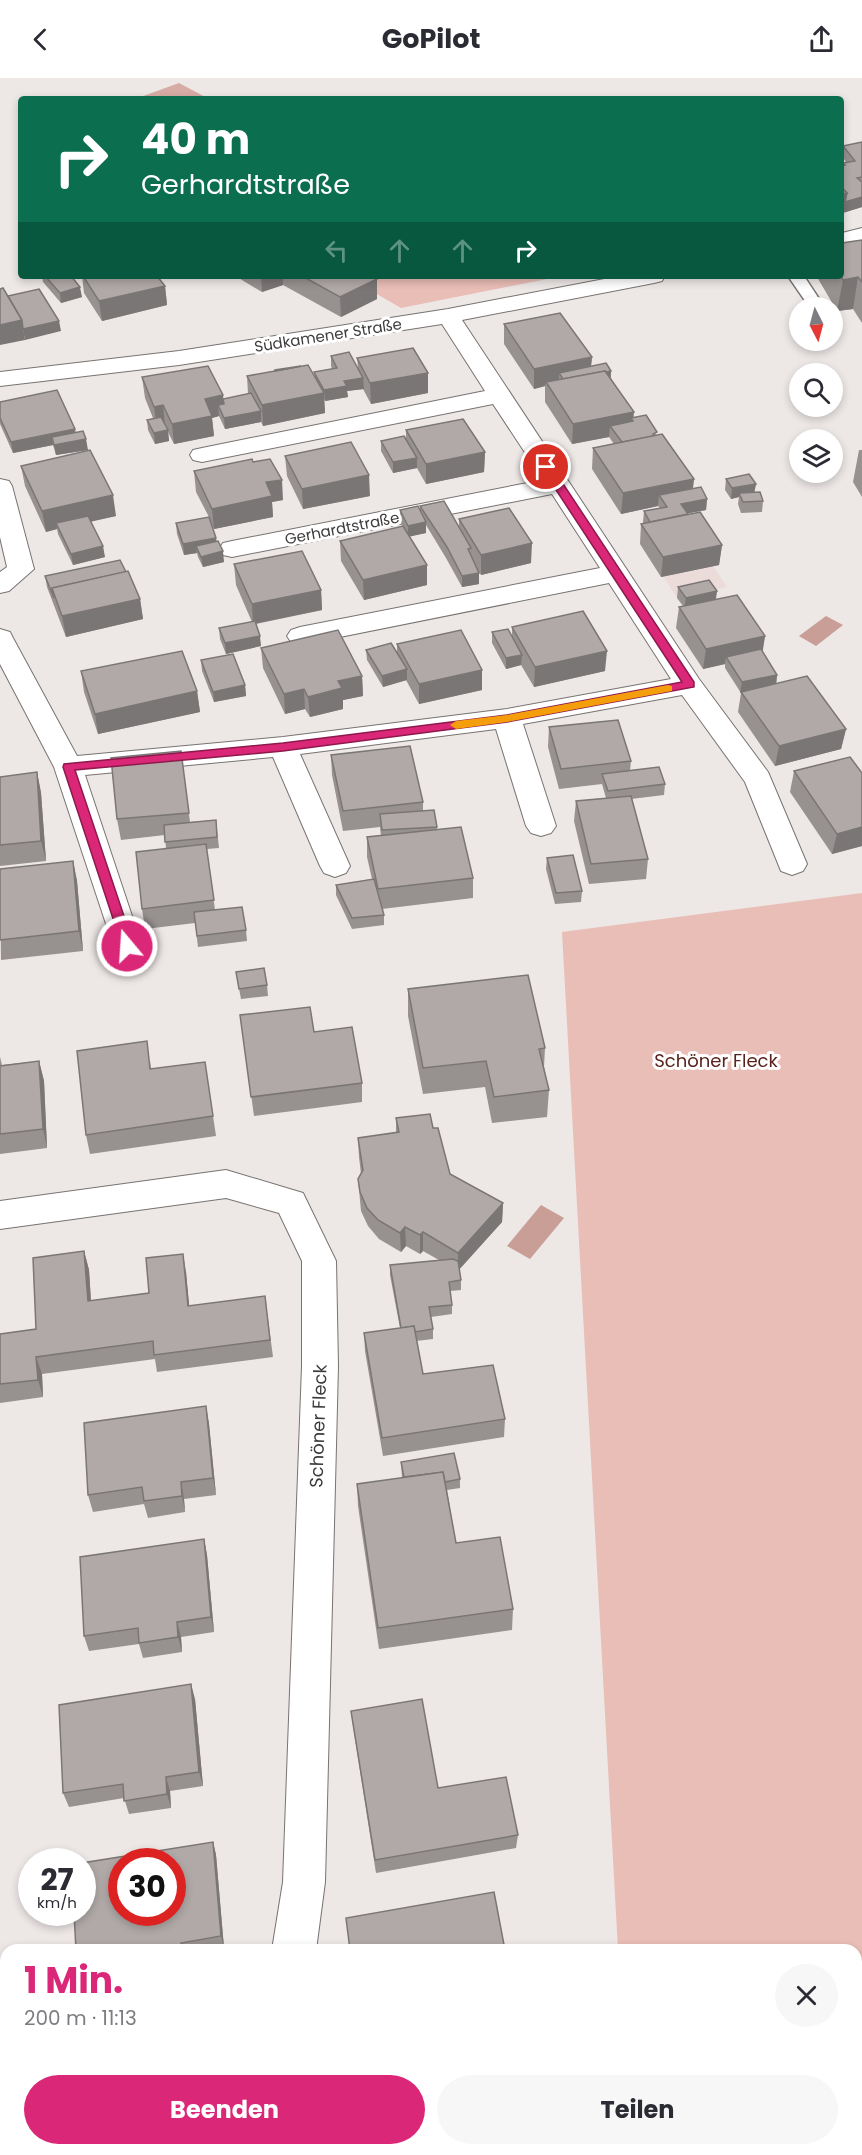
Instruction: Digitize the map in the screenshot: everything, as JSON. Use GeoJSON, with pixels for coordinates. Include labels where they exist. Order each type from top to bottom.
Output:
{"type":"FeatureCollection","features":[{"type":"Feature","properties":{"kind":"street"},"geometry":{"type":"LineString","coordinates":[[844,239],[862,236]]}},
{"type":"Feature","properties":{"kind":"street","name":"Südkamener Straße"},"geometry":{"type":"LineString","coordinates":[[0,379],[179,358],[448,316],[639,279]]}},
{"type":"Feature","properties":{"kind":"street"},"geometry":{"type":"LineString","coordinates":[[448,316],[690,685],[758,779],[792,864]]}},
{"type":"Feature","properties":{"kind":"street"},"geometry":{"type":"LineString","coordinates":[[202,455],[501,395]]}},
{"type":"Feature","properties":{"kind":"street","name":"Gerhardtstraße"},"geometry":{"type":"LineString","coordinates":[[232,549],[558,485]]}},
{"type":"Feature","properties":{"kind":"street"},"geometry":{"type":"LineString","coordinates":[[0,486],[21,569],[0,585]]}},
{"type":"Feature","properties":{"kind":"street"},"geometry":{"type":"LineString","coordinates":[[300,636],[616,573]]}},
{"type":"Feature","properties":{"kind":"street"},"geometry":{"type":"LineString","coordinates":[[0,638],[68,767],[127,946]]}},
{"type":"Feature","properties":{"kind":"street"},"geometry":{"type":"LineString","coordinates":[[68,767],[283,747],[507,718],[690,685]]}},
{"type":"Feature","properties":{"kind":"street"},"geometry":{"type":"LineString","coordinates":[[507,718],[541,826]]}},
{"type":"Feature","properties":{"kind":"street"},"geometry":{"type":"LineString","coordinates":[[283,747],[335,866]]}},
{"type":"Feature","properties":{"kind":"street","name":"Schöner Fleck"},"geometry":{"type":"LineString","coordinates":[[0,1215],[226,1184],[291,1203],[319,1261],[320,1366],[304,1870],[295,1944]]}},
{"type":"Feature","properties":{"kind":"lane"},"geometry":{"type":"LineString","coordinates":[[798,279],[810,297]]}},
{"type":"Feature","properties":{"kind":"shaded area"},"geometry":{"type":"Polygon","coordinates":[[[179,83],[203,96],[143,96],[179,83]]]}},
{"type":"Feature","properties":{"kind":"shaded area"},"geometry":{"type":"Polygon","coordinates":[[[713,566],[727,587],[677,598],[663,576],[713,566]]]}},
{"type":"Feature","properties":{"kind":"shaded area"},"geometry":{"type":"Polygon","coordinates":[[[826,616],[843,625],[816,646],[799,636],[826,616]]]}},
{"type":"Feature","properties":{"kind":"shaded area"},"geometry":{"type":"Polygon","coordinates":[[[541,1205],[564,1218],[530,1259],[507,1246],[541,1205]]]}},
{"type":"Feature","properties":{"kind":"green space"},"geometry":{"type":"Polygon","coordinates":[[[351,279],[547,279],[401,308],[351,279]]]}},
{"type":"Feature","properties":{"kind":"green space","name":"Schöner Fleck"},"geometry":{"type":"Polygon","coordinates":[[[862,893],[862,1944],[618,1944],[562,932],[862,893]]]}},
{"type":"Feature","properties":{"kind":"building"},"geometry":{"type":"Polygon","coordinates":[[[862,142],[862,177],[857,178],[862,182],[862,197],[845,202],[847,193],[844,190],[844,163],[855,161],[844,146],[862,142]]]}},
{"type":"Feature","properties":{"kind":"building"},"geometry":{"type":"Polygon","coordinates":[[[862,240],[862,282],[858,277],[842,279],[844,243],[862,240]]]}},
{"type":"Feature","properties":{"kind":"building"},"geometry":{"type":"Polygon","coordinates":[[[48,279],[73,279],[80,287],[60,293],[48,279]]]}},
{"type":"Feature","properties":{"kind":"building"},"geometry":{"type":"Polygon","coordinates":[[[85,279],[159,279],[165,286],[99,301],[85,279]]]}},
{"type":"Feature","properties":{"kind":"building"},"geometry":{"type":"Polygon","coordinates":[[[307,279],[377,279],[340,297],[307,279]]]}},
{"type":"Feature","properties":{"kind":"building"},"geometry":{"type":"Polygon","coordinates":[[[3,288],[22,320],[0,325],[0,289],[3,288]]]}},
{"type":"Feature","properties":{"kind":"building"},"geometry":{"type":"Polygon","coordinates":[[[39,289],[59,321],[23,329],[22,320],[8,296],[39,289]]]}},
{"type":"Feature","properties":{"kind":"building"},"geometry":{"type":"Polygon","coordinates":[[[560,313],[592,357],[534,369],[504,324],[560,313]]]}},
{"type":"Feature","properties":{"kind":"building"},"geometry":{"type":"Polygon","coordinates":[[[413,348],[428,373],[370,383],[357,358],[413,348]]]}},
{"type":"Feature","properties":{"kind":"building"},"geometry":{"type":"Polygon","coordinates":[[[349,352],[363,378],[344,381],[347,386],[324,390],[314,372],[337,368],[331,356],[349,352]]]}},
{"type":"Feature","properties":{"kind":"building"},"geometry":{"type":"Polygon","coordinates":[[[606,363],[611,371],[563,379],[559,373],[606,363]]]}},
{"type":"Feature","properties":{"kind":"building"},"geometry":{"type":"Polygon","coordinates":[[[308,365],[324,393],[262,405],[247,376],[308,365]]]}},
{"type":"Feature","properties":{"kind":"building"},"geometry":{"type":"Polygon","coordinates":[[[208,366],[223,395],[205,399],[212,416],[172,424],[163,405],[154,407],[142,377],[208,366]]]}},
{"type":"Feature","properties":{"kind":"building"},"geometry":{"type":"Polygon","coordinates":[[[605,371],[634,412],[573,424],[546,382],[605,371]]]}},
{"type":"Feature","properties":{"kind":"building"},"geometry":{"type":"Polygon","coordinates":[[[57,390],[75,429],[11,442],[0,418],[0,402],[57,390]]]}},
{"type":"Feature","properties":{"kind":"building"},"geometry":{"type":"Polygon","coordinates":[[[251,393],[261,411],[224,418],[218,405],[224,404],[223,399],[251,393]]]}},
{"type":"Feature","properties":{"kind":"building"},"geometry":{"type":"Polygon","coordinates":[[[646,415],[657,432],[653,434],[654,436],[622,442],[610,426],[633,421],[631,418],[646,415]]]}},
{"type":"Feature","properties":{"kind":"building"},"geometry":{"type":"Polygon","coordinates":[[[161,417],[168,430],[154,433],[147,420],[161,417]]]}},
{"type":"Feature","properties":{"kind":"building"},"geometry":{"type":"Polygon","coordinates":[[[463,419],[485,452],[426,464],[406,430],[463,419]]]}},
{"type":"Feature","properties":{"kind":"building"},"geometry":{"type":"Polygon","coordinates":[[[83,431],[86,439],[54,445],[52,437],[83,431]]]}},
{"type":"Feature","properties":{"kind":"building"},"geometry":{"type":"Polygon","coordinates":[[[662,434],[694,479],[623,493],[593,448],[662,434]]]}},
{"type":"Feature","properties":{"kind":"building"},"geometry":{"type":"Polygon","coordinates":[[[404,436],[417,458],[393,462],[381,441],[404,436]]]}},
{"type":"Feature","properties":{"kind":"building"},"geometry":{"type":"Polygon","coordinates":[[[351,442],[369,475],[302,489],[285,456],[351,442]]]}},
{"type":"Feature","properties":{"kind":"building"},"geometry":{"type":"Polygon","coordinates":[[[90,450],[113,495],[42,511],[21,466],[90,450]]]}},
{"type":"Feature","properties":{"kind":"building"},"geometry":{"type":"Polygon","coordinates":[[[252,459],[253,462],[270,459],[282,480],[266,482],[272,496],[212,509],[194,471],[252,459]]]}},
{"type":"Feature","properties":{"kind":"building"},"geometry":{"type":"Polygon","coordinates":[[[749,474],[756,484],[732,488],[726,479],[749,474]]]}},
{"type":"Feature","properties":{"kind":"building"},"geometry":{"type":"Polygon","coordinates":[[[701,487],[707,499],[681,504],[688,514],[650,522],[644,511],[667,507],[659,495],[701,487]]]}},
{"type":"Feature","properties":{"kind":"building"},"geometry":{"type":"Polygon","coordinates":[[[760,492],[763,501],[743,502],[739,493],[760,492]]]}},
{"type":"Feature","properties":{"kind":"building"},"geometry":{"type":"Polygon","coordinates":[[[444,501],[471,548],[468,549],[479,573],[462,576],[447,547],[420,506],[444,501]]]}},
{"type":"Feature","properties":{"kind":"building"},"geometry":{"type":"Polygon","coordinates":[[[418,506],[426,522],[408,526],[400,510],[418,506]]]}},
{"type":"Feature","properties":{"kind":"building"},"geometry":{"type":"Polygon","coordinates":[[[509,508],[532,543],[481,555],[459,519],[509,508]]]}},
{"type":"Feature","properties":{"kind":"building"},"geometry":{"type":"Polygon","coordinates":[[[700,512],[722,545],[663,557],[641,524],[700,512]]]}},
{"type":"Feature","properties":{"kind":"building"},"geometry":{"type":"Polygon","coordinates":[[[88,516],[103,546],[71,554],[56,523],[88,516]]]}},
{"type":"Feature","properties":{"kind":"building"},"geometry":{"type":"Polygon","coordinates":[[[209,517],[216,538],[183,544],[176,523],[209,517]]]}},
{"type":"Feature","properties":{"kind":"building"},"geometry":{"type":"Polygon","coordinates":[[[403,526],[427,565],[363,580],[340,541],[403,526]]]}},
{"type":"Feature","properties":{"kind":"building"},"geometry":{"type":"Polygon","coordinates":[[[218,541],[223,551],[201,557],[196,546],[218,541]]]}},
{"type":"Feature","properties":{"kind":"building"},"geometry":{"type":"Polygon","coordinates":[[[302,551],[321,590],[252,604],[234,564],[302,551]]]}},
{"type":"Feature","properties":{"kind":"building"},"geometry":{"type":"Polygon","coordinates":[[[120,560],[126,572],[52,588],[54,598],[45,576],[120,560]]]}},
{"type":"Feature","properties":{"kind":"building"},"geometry":{"type":"Polygon","coordinates":[[[128,571],[140,599],[62,616],[52,588],[128,571]]]}},
{"type":"Feature","properties":{"kind":"building"},"geometry":{"type":"Polygon","coordinates":[[[709,580],[717,591],[686,598],[678,587],[709,580]]]}},
{"type":"Feature","properties":{"kind":"building"},"geometry":{"type":"Polygon","coordinates":[[[737,595],[765,636],[706,649],[679,607],[737,595]]]}},
{"type":"Feature","properties":{"kind":"building"},"geometry":{"type":"Polygon","coordinates":[[[583,611],[607,651],[535,667],[512,627],[583,611]]]}},
{"type":"Feature","properties":{"kind":"building"},"geometry":{"type":"Polygon","coordinates":[[[255,621],[260,636],[225,643],[219,628],[255,621]]]}},
{"type":"Feature","properties":{"kind":"building"},"geometry":{"type":"Polygon","coordinates":[[[508,629],[522,655],[506,658],[492,632],[508,629]]]}},
{"type":"Feature","properties":{"kind":"building"},"geometry":{"type":"Polygon","coordinates":[[[338,630],[362,676],[338,681],[342,688],[308,697],[304,689],[284,694],[261,648],[338,630]]]}},
{"type":"Feature","properties":{"kind":"building"},"geometry":{"type":"Polygon","coordinates":[[[461,630],[482,670],[419,684],[397,644],[461,630]]]}},
{"type":"Feature","properties":{"kind":"building"},"geometry":{"type":"Polygon","coordinates":[[[391,643],[407,669],[382,676],[366,650],[391,643]]]}},
{"type":"Feature","properties":{"kind":"building"},"geometry":{"type":"Polygon","coordinates":[[[761,649],[777,675],[742,682],[726,657],[761,649]]]}},
{"type":"Feature","properties":{"kind":"building"},"geometry":{"type":"Polygon","coordinates":[[[182,651],[197,691],[95,714],[81,671],[182,651]]]}},
{"type":"Feature","properties":{"kind":"building"},"geometry":{"type":"Polygon","coordinates":[[[233,654],[245,685],[213,692],[201,660],[233,654]]]}},
{"type":"Feature","properties":{"kind":"building"},"geometry":{"type":"Polygon","coordinates":[[[807,676],[846,729],[779,746],[741,692],[807,676]]]}},
{"type":"Feature","properties":{"kind":"building"},"geometry":{"type":"Polygon","coordinates":[[[618,720],[631,761],[561,769],[549,727],[618,720]]]}},
{"type":"Feature","properties":{"kind":"building"},"geometry":{"type":"Polygon","coordinates":[[[410,746],[423,802],[343,811],[331,755],[410,746]]]}},
{"type":"Feature","properties":{"kind":"building"},"geometry":{"type":"Polygon","coordinates":[[[181,751],[189,813],[117,819],[111,758],[181,751]]]}},
{"type":"Feature","properties":{"kind":"building"},"geometry":{"type":"Polygon","coordinates":[[[850,757],[862,773],[862,827],[837,834],[794,771],[850,757]]]}},
{"type":"Feature","properties":{"kind":"building"},"geometry":{"type":"Polygon","coordinates":[[[659,767],[665,784],[608,791],[602,774],[659,767]]]}},
{"type":"Feature","properties":{"kind":"building"},"geometry":{"type":"Polygon","coordinates":[[[37,772],[41,841],[0,845],[0,777],[37,772]]]}},
{"type":"Feature","properties":{"kind":"building"},"geometry":{"type":"Polygon","coordinates":[[[631,796],[648,859],[591,864],[576,801],[631,796]]]}},
{"type":"Feature","properties":{"kind":"building"},"geometry":{"type":"Polygon","coordinates":[[[434,810],[437,827],[382,830],[380,814],[434,810]]]}},
{"type":"Feature","properties":{"kind":"building"},"geometry":{"type":"Polygon","coordinates":[[[216,820],[217,837],[165,842],[164,825],[216,820]]]}},
{"type":"Feature","properties":{"kind":"building"},"geometry":{"type":"Polygon","coordinates":[[[461,827],[473,878],[378,889],[367,837],[461,827]]]}},
{"type":"Feature","properties":{"kind":"building"},"geometry":{"type":"Polygon","coordinates":[[[206,844],[214,900],[142,909],[136,852],[206,844]]]}},
{"type":"Feature","properties":{"kind":"building"},"geometry":{"type":"Polygon","coordinates":[[[573,855],[582,891],[556,893],[547,858],[573,855]]]}},
{"type":"Feature","properties":{"kind":"building"},"geometry":{"type":"Polygon","coordinates":[[[73,861],[79,931],[0,940],[0,869],[73,861]]]}},
{"type":"Feature","properties":{"kind":"building"},"geometry":{"type":"Polygon","coordinates":[[[374,879],[384,915],[352,918],[336,885],[374,879]]]}},
{"type":"Feature","properties":{"kind":"building"},"geometry":{"type":"Polygon","coordinates":[[[242,907],[246,930],[197,936],[194,912],[242,907]]]}},
{"type":"Feature","properties":{"kind":"building"},"geometry":{"type":"Polygon","coordinates":[[[264,968],[267,985],[239,989],[236,972],[264,968]]]}},
{"type":"Feature","properties":{"kind":"building"},"geometry":{"type":"Polygon","coordinates":[[[528,975],[545,1048],[539,1049],[549,1090],[494,1097],[486,1061],[423,1068],[408,989],[528,975]]]}},
{"type":"Feature","properties":{"kind":"building"},"geometry":{"type":"Polygon","coordinates":[[[310,1007],[314,1032],[352,1027],[362,1083],[251,1097],[240,1015],[310,1007]]]}},
{"type":"Feature","properties":{"kind":"building"},"geometry":{"type":"Polygon","coordinates":[[[147,1041],[150,1069],[205,1062],[213,1116],[86,1135],[77,1051],[147,1041]]]}},
{"type":"Feature","properties":{"kind":"building"},"geometry":{"type":"Polygon","coordinates":[[[39,1061],[43,1129],[0,1134],[0,1066],[39,1061]]]}},
{"type":"Feature","properties":{"kind":"building"},"geometry":{"type":"Polygon","coordinates":[[[430,1114],[433,1128],[438,1128],[450,1174],[503,1203],[458,1253],[423,1232],[420,1235],[405,1227],[400,1233],[378,1220],[367,1208],[360,1192],[358,1179],[363,1170],[358,1138],[399,1132],[396,1118],[430,1114]]]}},
{"type":"Feature","properties":{"kind":"building"},"geometry":{"type":"Polygon","coordinates":[[[84,1251],[88,1301],[149,1293],[146,1258],[183,1254],[188,1306],[265,1296],[270,1340],[154,1355],[153,1341],[36,1357],[38,1380],[0,1384],[0,1334],[36,1329],[33,1258],[84,1251]]]}},
{"type":"Feature","properties":{"kind":"building"},"geometry":{"type":"Polygon","coordinates":[[[453,1259],[458,1261],[461,1280],[449,1282],[452,1305],[429,1307],[433,1329],[415,1332],[414,1326],[401,1328],[390,1265],[453,1259]]]}},
{"type":"Feature","properties":{"kind":"building"},"geometry":{"type":"Polygon","coordinates":[[[414,1326],[423,1374],[493,1365],[505,1419],[382,1438],[364,1333],[414,1326]]]}},
{"type":"Feature","properties":{"kind":"building"},"geometry":{"type":"Polygon","coordinates":[[[206,1406],[213,1478],[181,1482],[182,1496],[144,1501],[142,1487],[88,1495],[84,1423],[206,1406]]]}},
{"type":"Feature","properties":{"kind":"building"},"geometry":{"type":"Polygon","coordinates":[[[454,1453],[460,1479],[445,1482],[443,1472],[404,1477],[401,1462],[454,1453]]]}},
{"type":"Feature","properties":{"kind":"building"},"geometry":{"type":"Polygon","coordinates":[[[443,1472],[456,1543],[500,1537],[513,1609],[378,1628],[357,1484],[443,1472]]]}},
{"type":"Feature","properties":{"kind":"building"},"geometry":{"type":"Polygon","coordinates":[[[204,1539],[211,1617],[177,1622],[178,1637],[139,1643],[138,1628],[84,1636],[80,1557],[204,1539]]]}},
{"type":"Feature","properties":{"kind":"building"},"geometry":{"type":"Polygon","coordinates":[[[191,1684],[199,1772],[166,1777],[167,1794],[124,1801],[123,1784],[63,1793],[59,1705],[191,1684]]]}},
{"type":"Feature","properties":{"kind":"building"},"geometry":{"type":"Polygon","coordinates":[[[422,1699],[438,1788],[506,1777],[518,1835],[375,1860],[351,1711],[422,1699]]]}},
{"type":"Feature","properties":{"kind":"building"},"geometry":{"type":"Polygon","coordinates":[[[213,1842],[221,1936],[181,1944],[76,1944],[75,1926],[96,1926],[96,1861],[108,1859],[108,1926],[186,1926],[186,1848],[176,1848],[213,1842]]]}},
{"type":"Feature","properties":{"kind":"building"},"geometry":{"type":"Polygon","coordinates":[[[494,1892],[504,1944],[349,1944],[346,1918],[494,1892]]]}},
{"type":"Feature","properties":{"kind":"slow traffic"},"geometry":{"type":"LineString","coordinates":[[456,725],[668,689]]}},
{"type":"Feature","properties":{"kind":"route"},"geometry":{"type":"LineString","coordinates":[[127,946],[68,767],[283,747],[507,718],[690,685],[546,467]]}}]}
